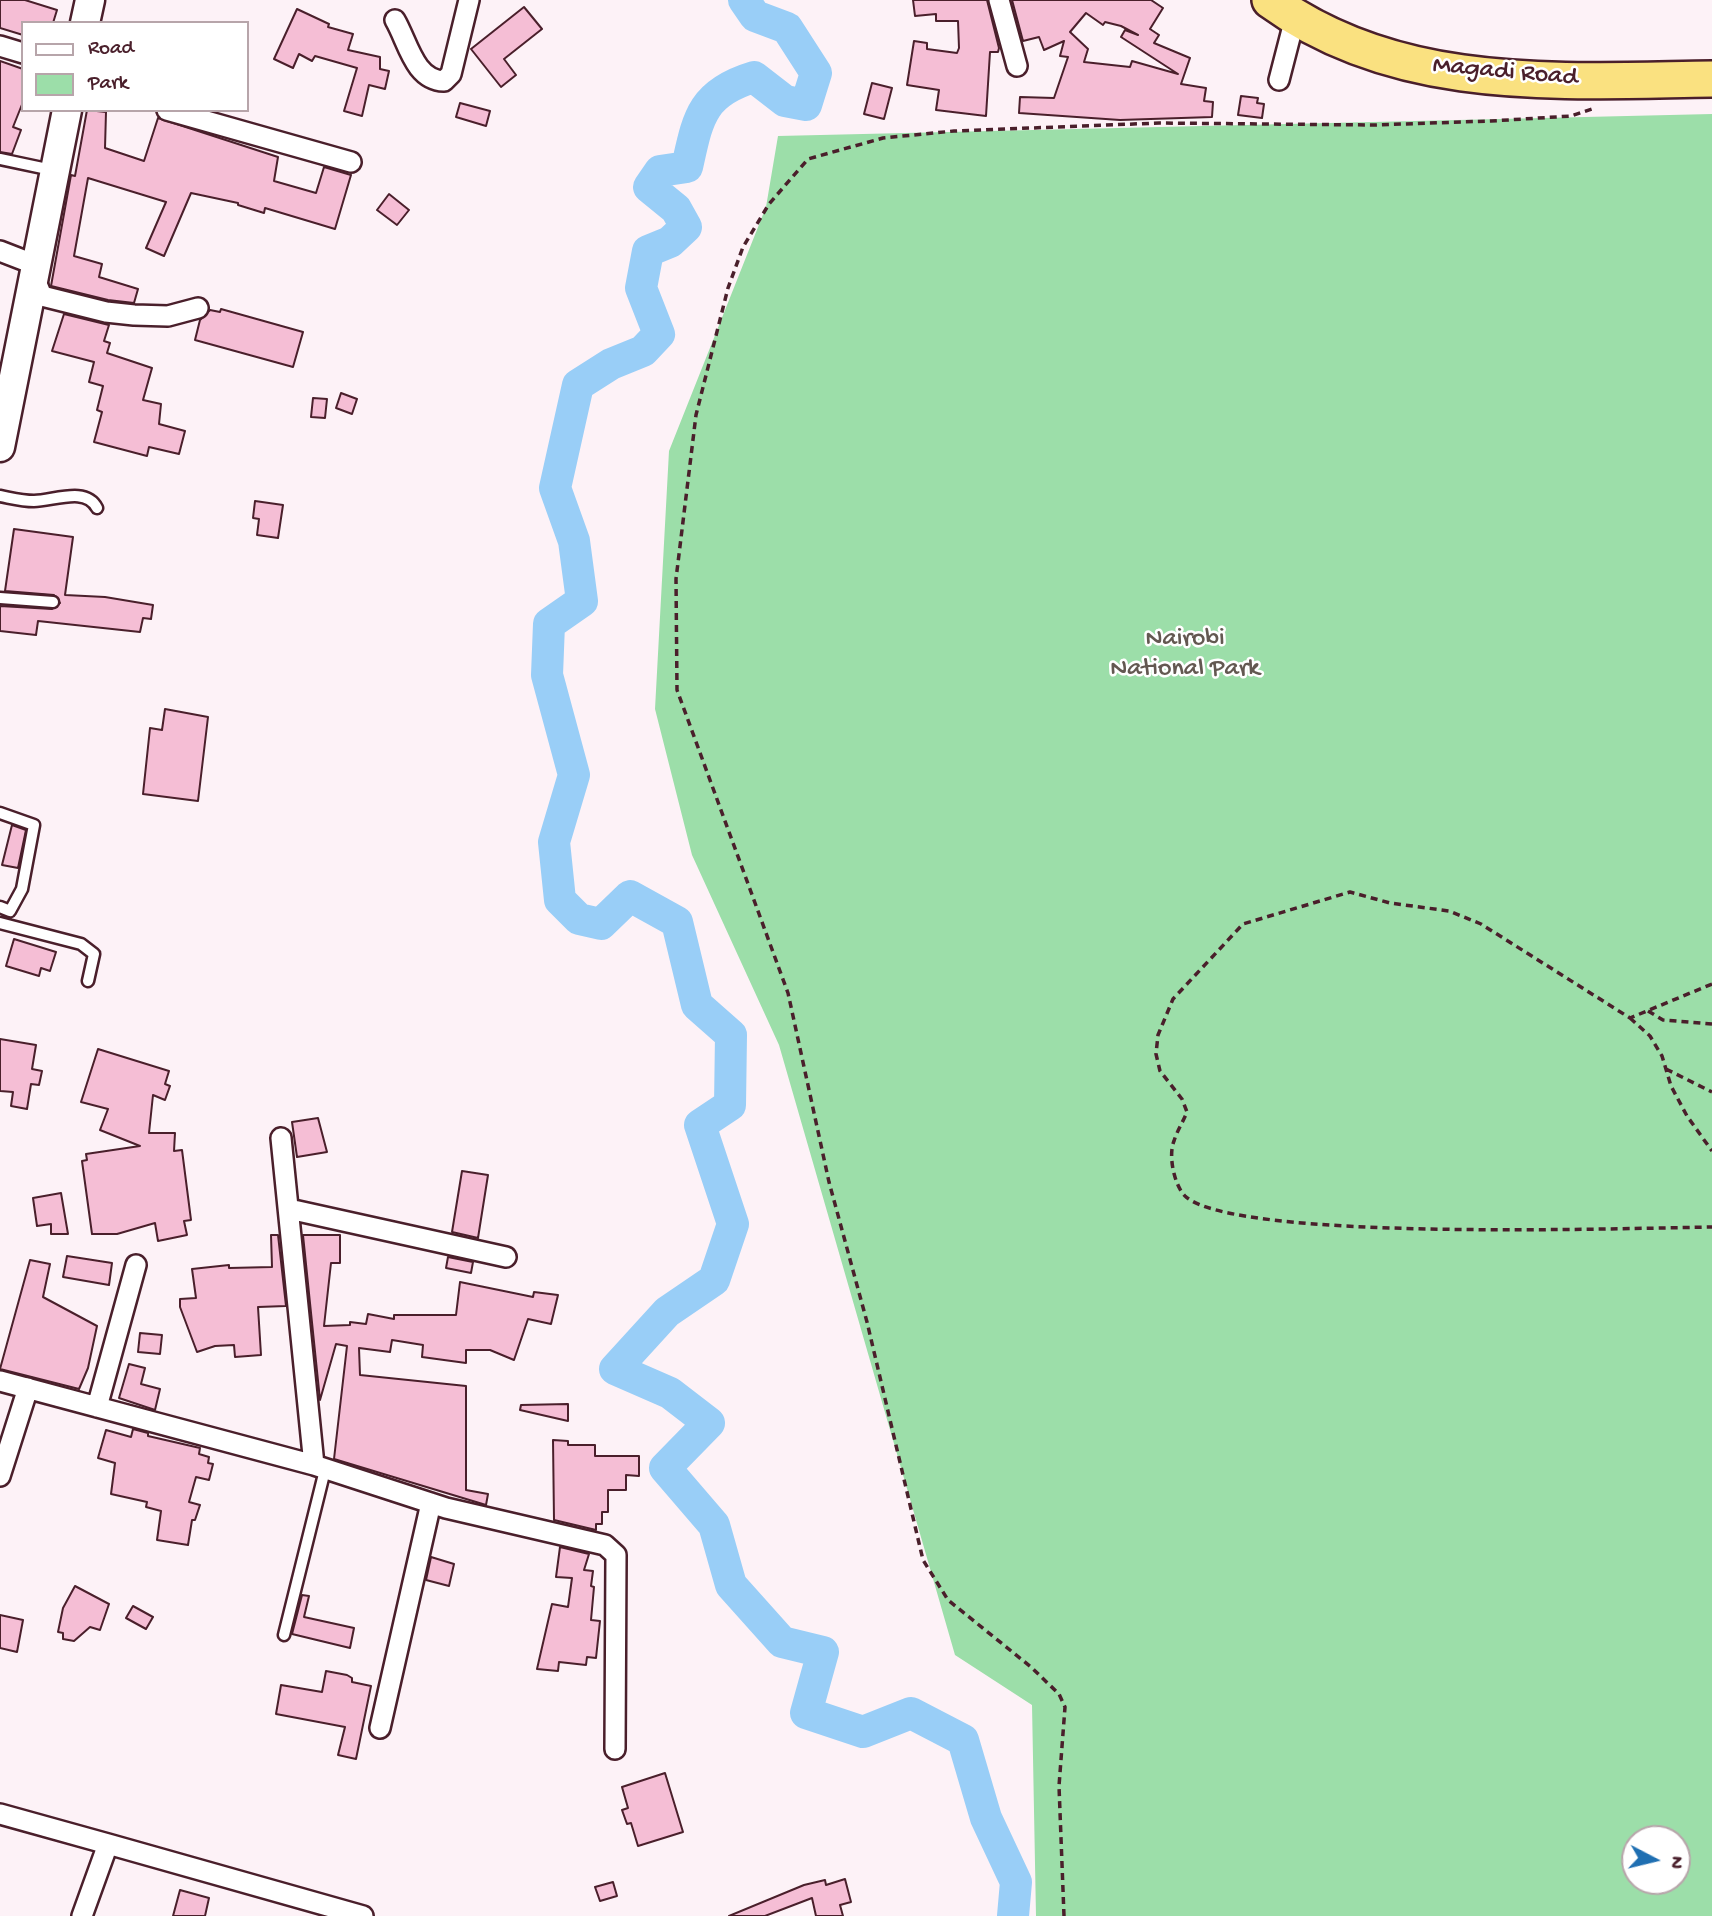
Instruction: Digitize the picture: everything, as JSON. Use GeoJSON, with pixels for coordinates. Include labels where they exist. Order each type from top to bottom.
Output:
{"type":"FeatureCollection","features":[{"type":"Feature","properties":{"kind":"highway","name":"Magadi Road"},"geometry":{"type":"LineString","coordinates":[[1282,9],[1368,51],[1439,72],[1558,81],[1712,79]]}},
{"type":"Feature","properties":{"kind":"street"},"geometry":{"type":"LineString","coordinates":[[85,21],[90,0]]}},
{"type":"Feature","properties":{"kind":"street"},"geometry":{"type":"LineString","coordinates":[[395,20],[420,72],[435,81],[444,81],[451,74],[469,0]]}},
{"type":"Feature","properties":{"kind":"street"},"geometry":{"type":"LineString","coordinates":[[999,0],[1017,66]]}},
{"type":"Feature","properties":{"kind":"street"},"geometry":{"type":"LineString","coordinates":[[1279,80],[1282,9]]}},
{"type":"Feature","properties":{"kind":"street"},"geometry":{"type":"LineString","coordinates":[[0,46],[21,52]]}},
{"type":"Feature","properties":{"kind":"street"},"geometry":{"type":"LineString","coordinates":[[1,435],[67,112]]}},
{"type":"Feature","properties":{"kind":"street"},"geometry":{"type":"LineString","coordinates":[[174,112],[351,162]]}},
{"type":"Feature","properties":{"kind":"street"},"geometry":{"type":"LineString","coordinates":[[0,251],[35,271],[42,296],[106,312],[168,316],[191,307],[198,308]]}},
{"type":"Feature","properties":{"kind":"street"},"geometry":{"type":"LineString","coordinates":[[281,1138],[320,1468]]}},
{"type":"Feature","properties":{"kind":"street"},"geometry":{"type":"LineString","coordinates":[[289,1209],[506,1257]]}},
{"type":"Feature","properties":{"kind":"street"},"geometry":{"type":"LineString","coordinates":[[97,1407],[136,1265]]}},
{"type":"Feature","properties":{"kind":"street"},"geometry":{"type":"LineString","coordinates":[[0,1381],[320,1468],[431,1503],[605,1545],[616,1555],[615,1749]]}},
{"type":"Feature","properties":{"kind":"street"},"geometry":{"type":"LineString","coordinates":[[0,1476],[28,1388]]}},
{"type":"Feature","properties":{"kind":"street"},"geometry":{"type":"LineString","coordinates":[[380,1728],[431,1503]]}},
{"type":"Feature","properties":{"kind":"street"},"geometry":{"type":"LineString","coordinates":[[0,1815],[363,1916]]}},
{"type":"Feature","properties":{"kind":"street"},"geometry":{"type":"LineString","coordinates":[[82,1916],[108,1844]]}},
{"type":"Feature","properties":{"kind":"lane"},"geometry":{"type":"LineString","coordinates":[[0,159],[56,171]]}},
{"type":"Feature","properties":{"kind":"lane"},"geometry":{"type":"LineString","coordinates":[[0,495],[36,501],[85,497],[94,501],[97,508]]}},
{"type":"Feature","properties":{"kind":"lane"},"geometry":{"type":"LineString","coordinates":[[0,598],[53,602]]}},
{"type":"Feature","properties":{"kind":"lane"},"geometry":{"type":"LineString","coordinates":[[0,813],[34,825],[22,890],[10,911],[0,907]]}},
{"type":"Feature","properties":{"kind":"lane"},"geometry":{"type":"LineString","coordinates":[[0,923],[81,944],[94,954],[89,981]]}},
{"type":"Feature","properties":{"kind":"lane"},"geometry":{"type":"LineString","coordinates":[[284,1635],[320,1468]]}},
{"type":"Feature","properties":{"kind":"path"},"geometry":{"type":"LineString","coordinates":[[1064,1916],[1059,1836],[1065,1707],[1059,1694],[1031,1667],[948,1600],[923,1559],[867,1322],[829,1182],[788,993],[677,690],[676,579],[694,427],[728,288],[743,247],[769,204],[808,159],[883,138],[954,131],[1159,123],[1374,125],[1492,121],[1571,116],[1602,106]]}},
{"type":"Feature","properties":{"kind":"path"},"geometry":{"type":"LineString","coordinates":[[1712,1151],[1686,1116],[1662,1056],[1650,1036],[1630,1018],[1481,924],[1449,911],[1390,902],[1350,892],[1302,908],[1255,918],[1233,933],[1207,966],[1173,999],[1158,1035],[1156,1054],[1160,1071],[1182,1099],[1187,1112],[1172,1143],[1176,1180],[1186,1197],[1218,1210],[1325,1225],[1506,1230],[1712,1227]]}},
{"type":"Feature","properties":{"kind":"path"},"geometry":{"type":"LineString","coordinates":[[1630,1018],[1712,984]]}},
{"type":"Feature","properties":{"kind":"path"},"geometry":{"type":"LineString","coordinates":[[1648,1012],[1663,1020],[1712,1024]]}},
{"type":"Feature","properties":{"kind":"path"},"geometry":{"type":"LineString","coordinates":[[1666,1069],[1712,1093]]}},
{"type":"Feature","properties":{"kind":"green space","name":"Nairobi National Park"},"geometry":{"type":"Polygon","coordinates":[[[1712,114],[1712,1916],[1036,1916],[1032,1705],[955,1655],[779,1045],[692,855],[655,709],[669,451],[766,207],[778,136],[1712,114]]]}},
{"type":"Feature","properties":{"kind":"building"},"geometry":{"type":"Polygon","coordinates":[[[0,0],[25,0],[57,10],[54,21],[21,21],[21,34],[0,28],[0,0]]]}},
{"type":"Feature","properties":{"kind":"building"},"geometry":{"type":"Polygon","coordinates":[[[913,0],[987,0],[999,48],[998,52],[990,52],[986,116],[936,110],[939,90],[907,85],[914,41],[927,43],[927,49],[957,53],[959,48],[958,21],[936,21],[936,14],[915,16],[913,0]]]}},
{"type":"Feature","properties":{"kind":"building"},"geometry":{"type":"Polygon","coordinates":[[[1012,0],[1151,0],[1163,8],[1150,29],[1159,35],[1154,43],[1190,58],[1181,84],[1206,88],[1204,101],[1213,102],[1212,117],[1120,120],[1019,113],[1020,97],[1054,98],[1068,57],[1060,56],[1064,41],[1044,50],[1039,37],[1023,41],[1012,0]],[[1086,13],[1070,32],[1088,49],[1084,62],[1130,67],[1132,61],[1178,74],[1121,37],[1125,30],[1138,35],[1121,26],[1105,22],[1103,25],[1086,13]]]}},
{"type":"Feature","properties":{"kind":"building"},"geometry":{"type":"Polygon","coordinates":[[[524,7],[542,29],[504,59],[516,75],[501,87],[471,49],[524,7]]]}},
{"type":"Feature","properties":{"kind":"building"},"geometry":{"type":"Polygon","coordinates":[[[297,9],[329,24],[328,27],[353,34],[348,50],[380,57],[380,69],[389,71],[385,89],[369,85],[362,116],[344,111],[357,68],[315,56],[312,61],[299,54],[293,68],[274,59],[297,9]]]}},
{"type":"Feature","properties":{"kind":"building"},"geometry":{"type":"Polygon","coordinates":[[[0,61],[21,68],[21,107],[13,127],[21,130],[12,154],[0,152],[0,61]]]}},
{"type":"Feature","properties":{"kind":"building"},"geometry":{"type":"Polygon","coordinates":[[[872,83],[892,88],[884,119],[864,114],[872,83]]]}},
{"type":"Feature","properties":{"kind":"building"},"geometry":{"type":"Polygon","coordinates":[[[1241,96],[1258,98],[1257,103],[1264,104],[1262,118],[1238,115],[1241,96]]]}},
{"type":"Feature","properties":{"kind":"building"},"geometry":{"type":"Polygon","coordinates":[[[460,103],[490,111],[486,126],[456,117],[460,103]]]}},
{"type":"Feature","properties":{"kind":"building"},"geometry":{"type":"Polygon","coordinates":[[[87,112],[106,112],[105,148],[144,161],[158,118],[278,157],[274,181],[316,193],[324,167],[351,175],[335,229],[265,208],[264,213],[238,203],[191,193],[164,256],[146,248],[166,202],[88,178],[74,256],[102,264],[99,277],[138,289],[134,303],[108,300],[51,286],[71,175],[75,176],[87,112]]]}},
{"type":"Feature","properties":{"kind":"building"},"geometry":{"type":"Polygon","coordinates":[[[389,194],[409,210],[397,225],[377,210],[389,194]]]}},
{"type":"Feature","properties":{"kind":"building"},"geometry":{"type":"Polygon","coordinates":[[[221,309],[303,332],[293,367],[195,340],[200,320],[210,310],[220,312],[221,309]]]}},
{"type":"Feature","properties":{"kind":"building"},"geometry":{"type":"Polygon","coordinates":[[[64,314],[109,325],[104,341],[110,343],[107,353],[152,368],[143,400],[161,404],[159,424],[185,431],[179,454],[149,447],[147,456],[94,442],[102,412],[97,410],[103,386],[89,382],[94,362],[52,351],[64,314]]]}},
{"type":"Feature","properties":{"kind":"building"},"geometry":{"type":"Polygon","coordinates":[[[341,393],[357,399],[352,414],[336,408],[341,393]]]}},
{"type":"Feature","properties":{"kind":"building"},"geometry":{"type":"Polygon","coordinates":[[[313,398],[327,399],[325,418],[311,417],[313,398]]]}},
{"type":"Feature","properties":{"kind":"building"},"geometry":{"type":"Polygon","coordinates":[[[255,501],[283,505],[278,538],[257,535],[259,519],[253,518],[255,501]]]}},
{"type":"Feature","properties":{"kind":"building"},"geometry":{"type":"Polygon","coordinates":[[[14,529],[73,537],[65,595],[105,597],[153,605],[151,619],[143,618],[140,632],[38,621],[36,635],[0,631],[0,606],[52,609],[60,603],[54,595],[5,591],[14,529]]]}},
{"type":"Feature","properties":{"kind":"building"},"geometry":{"type":"Polygon","coordinates":[[[165,709],[208,717],[198,801],[143,794],[150,728],[162,730],[165,709]]]}},
{"type":"Feature","properties":{"kind":"building"},"geometry":{"type":"Polygon","coordinates":[[[12,825],[26,830],[18,868],[2,865],[12,825]]]}},
{"type":"Feature","properties":{"kind":"building"},"geometry":{"type":"Polygon","coordinates":[[[14,939],[56,952],[50,971],[41,968],[39,976],[6,966],[14,939]]]}},
{"type":"Feature","properties":{"kind":"building"},"geometry":{"type":"Polygon","coordinates":[[[0,1039],[36,1045],[32,1069],[42,1071],[39,1085],[31,1084],[27,1109],[11,1106],[13,1092],[0,1091],[0,1039]]]}},
{"type":"Feature","properties":{"kind":"building"},"geometry":{"type":"Polygon","coordinates":[[[98,1049],[169,1071],[165,1084],[170,1086],[165,1100],[153,1095],[149,1133],[175,1133],[174,1151],[182,1150],[191,1220],[184,1221],[187,1235],[158,1241],[155,1223],[117,1234],[92,1234],[82,1161],[87,1160],[86,1154],[140,1146],[100,1130],[108,1109],[81,1102],[98,1049]]]}},
{"type":"Feature","properties":{"kind":"building"},"geometry":{"type":"Polygon","coordinates":[[[318,1118],[327,1152],[297,1157],[292,1122],[318,1118]]]}},
{"type":"Feature","properties":{"kind":"building"},"geometry":{"type":"Polygon","coordinates":[[[462,1171],[488,1175],[478,1238],[452,1232],[462,1171]]]}},
{"type":"Feature","properties":{"kind":"building"},"geometry":{"type":"Polygon","coordinates":[[[61,1193],[68,1234],[51,1234],[51,1224],[37,1226],[33,1198],[61,1193]]]}},
{"type":"Feature","properties":{"kind":"building"},"geometry":{"type":"Polygon","coordinates":[[[271,1235],[278,1235],[286,1306],[258,1307],[261,1355],[235,1357],[234,1345],[215,1346],[197,1352],[180,1307],[180,1299],[196,1298],[192,1269],[229,1265],[229,1268],[272,1267],[271,1235]]]}},
{"type":"Feature","properties":{"kind":"building"},"geometry":{"type":"Polygon","coordinates":[[[303,1235],[340,1235],[340,1263],[331,1263],[324,1326],[350,1325],[350,1322],[366,1324],[368,1314],[394,1319],[394,1315],[456,1315],[460,1282],[533,1297],[534,1292],[558,1295],[551,1324],[528,1319],[514,1360],[490,1350],[466,1350],[466,1363],[422,1357],[423,1345],[392,1340],[390,1352],[359,1348],[360,1375],[466,1386],[466,1490],[488,1494],[486,1505],[334,1459],[347,1346],[336,1344],[320,1400],[303,1235]]]}},
{"type":"Feature","properties":{"kind":"building"},"geometry":{"type":"Polygon","coordinates":[[[67,1256],[112,1263],[109,1285],[63,1277],[67,1256]]]}},
{"type":"Feature","properties":{"kind":"building"},"geometry":{"type":"Polygon","coordinates":[[[448,1257],[473,1262],[471,1273],[446,1268],[448,1257]]]}},
{"type":"Feature","properties":{"kind":"building"},"geometry":{"type":"Polygon","coordinates":[[[30,1260],[50,1264],[43,1297],[97,1326],[88,1368],[79,1389],[0,1369],[30,1260]]]}},
{"type":"Feature","properties":{"kind":"building"},"geometry":{"type":"Polygon","coordinates":[[[140,1333],[162,1335],[160,1354],[138,1352],[140,1333]]]}},
{"type":"Feature","properties":{"kind":"building"},"geometry":{"type":"Polygon","coordinates":[[[129,1364],[145,1368],[141,1384],[160,1389],[155,1410],[119,1398],[129,1364]]]}},
{"type":"Feature","properties":{"kind":"building"},"geometry":{"type":"Polygon","coordinates":[[[568,1404],[568,1421],[520,1410],[521,1405],[568,1404]]]}},
{"type":"Feature","properties":{"kind":"building"},"geometry":{"type":"Polygon","coordinates":[[[133,1429],[148,1433],[148,1436],[200,1448],[199,1454],[209,1457],[208,1463],[213,1464],[209,1480],[196,1477],[189,1502],[200,1505],[195,1520],[192,1520],[188,1545],[157,1540],[161,1511],[146,1507],[147,1502],[111,1494],[115,1463],[98,1458],[106,1430],[131,1437],[133,1429]]]}},
{"type":"Feature","properties":{"kind":"building"},"geometry":{"type":"Polygon","coordinates":[[[553,1440],[568,1441],[568,1445],[595,1445],[595,1456],[639,1456],[639,1476],[626,1475],[626,1490],[608,1490],[608,1512],[602,1512],[602,1524],[596,1524],[596,1530],[554,1520],[553,1440]]]}},
{"type":"Feature","properties":{"kind":"building"},"geometry":{"type":"Polygon","coordinates":[[[560,1547],[589,1554],[584,1570],[593,1571],[591,1620],[600,1621],[596,1658],[587,1657],[586,1665],[559,1662],[558,1671],[537,1669],[552,1604],[568,1607],[572,1578],[556,1577],[560,1547]]]}},
{"type":"Feature","properties":{"kind":"building"},"geometry":{"type":"Polygon","coordinates":[[[431,1557],[454,1564],[449,1586],[426,1580],[431,1557]]]}},
{"type":"Feature","properties":{"kind":"building"},"geometry":{"type":"Polygon","coordinates":[[[75,1586],[109,1604],[100,1630],[90,1627],[74,1641],[63,1639],[63,1633],[58,1632],[63,1608],[75,1586]]]}},
{"type":"Feature","properties":{"kind":"building"},"geometry":{"type":"Polygon","coordinates":[[[302,1595],[309,1596],[304,1617],[354,1628],[350,1648],[292,1634],[302,1595]]]}},
{"type":"Feature","properties":{"kind":"building"},"geometry":{"type":"Polygon","coordinates":[[[133,1606],[153,1617],[146,1629],[126,1618],[133,1606]]]}},
{"type":"Feature","properties":{"kind":"building"},"geometry":{"type":"Polygon","coordinates":[[[0,1615],[23,1620],[17,1652],[0,1648],[0,1615]]]}},
{"type":"Feature","properties":{"kind":"building"},"geometry":{"type":"Polygon","coordinates":[[[326,1671],[347,1675],[352,1678],[352,1682],[371,1686],[356,1759],[338,1755],[345,1727],[276,1714],[281,1685],[322,1692],[326,1671]]]}},
{"type":"Feature","properties":{"kind":"building"},"geometry":{"type":"Polygon","coordinates":[[[665,1773],[683,1832],[638,1846],[631,1823],[627,1824],[622,1810],[628,1808],[622,1787],[665,1773]]]}},
{"type":"Feature","properties":{"kind":"building"},"geometry":{"type":"Polygon","coordinates":[[[845,1879],[851,1902],[840,1905],[843,1916],[816,1916],[812,1898],[765,1916],[729,1916],[804,1885],[825,1880],[826,1885],[845,1879]]]}},
{"type":"Feature","properties":{"kind":"building"},"geometry":{"type":"Polygon","coordinates":[[[613,1882],[617,1896],[600,1901],[595,1887],[613,1882]]]}},
{"type":"Feature","properties":{"kind":"building"},"geometry":{"type":"Polygon","coordinates":[[[180,1890],[209,1898],[205,1916],[173,1916],[180,1890]]]}},
{"type":"Feature","properties":{"kind":"waterway"},"geometry":{"type":"LineString","coordinates":[[744,0],[755,16],[787,28],[816,73],[806,105],[785,101],[754,77],[736,83],[712,100],[705,110],[699,121],[687,167],[660,171],[649,187],[676,209],[686,227],[670,242],[648,251],[641,288],[659,334],[643,351],[611,364],[578,385],[555,488],[574,541],[582,601],[549,624],[547,675],[574,775],[554,842],[560,900],[579,919],[601,924],[630,896],[677,922],[697,1005],[731,1035],[730,1105],[700,1125],[733,1224],[714,1280],[667,1312],[615,1369],[670,1393],[709,1423],[665,1468],[714,1525],[731,1585],[782,1642],[823,1652],[806,1713],[863,1732],[911,1713],[963,1740],[986,1818],[1016,1882],[1013,1916]]}}]}
